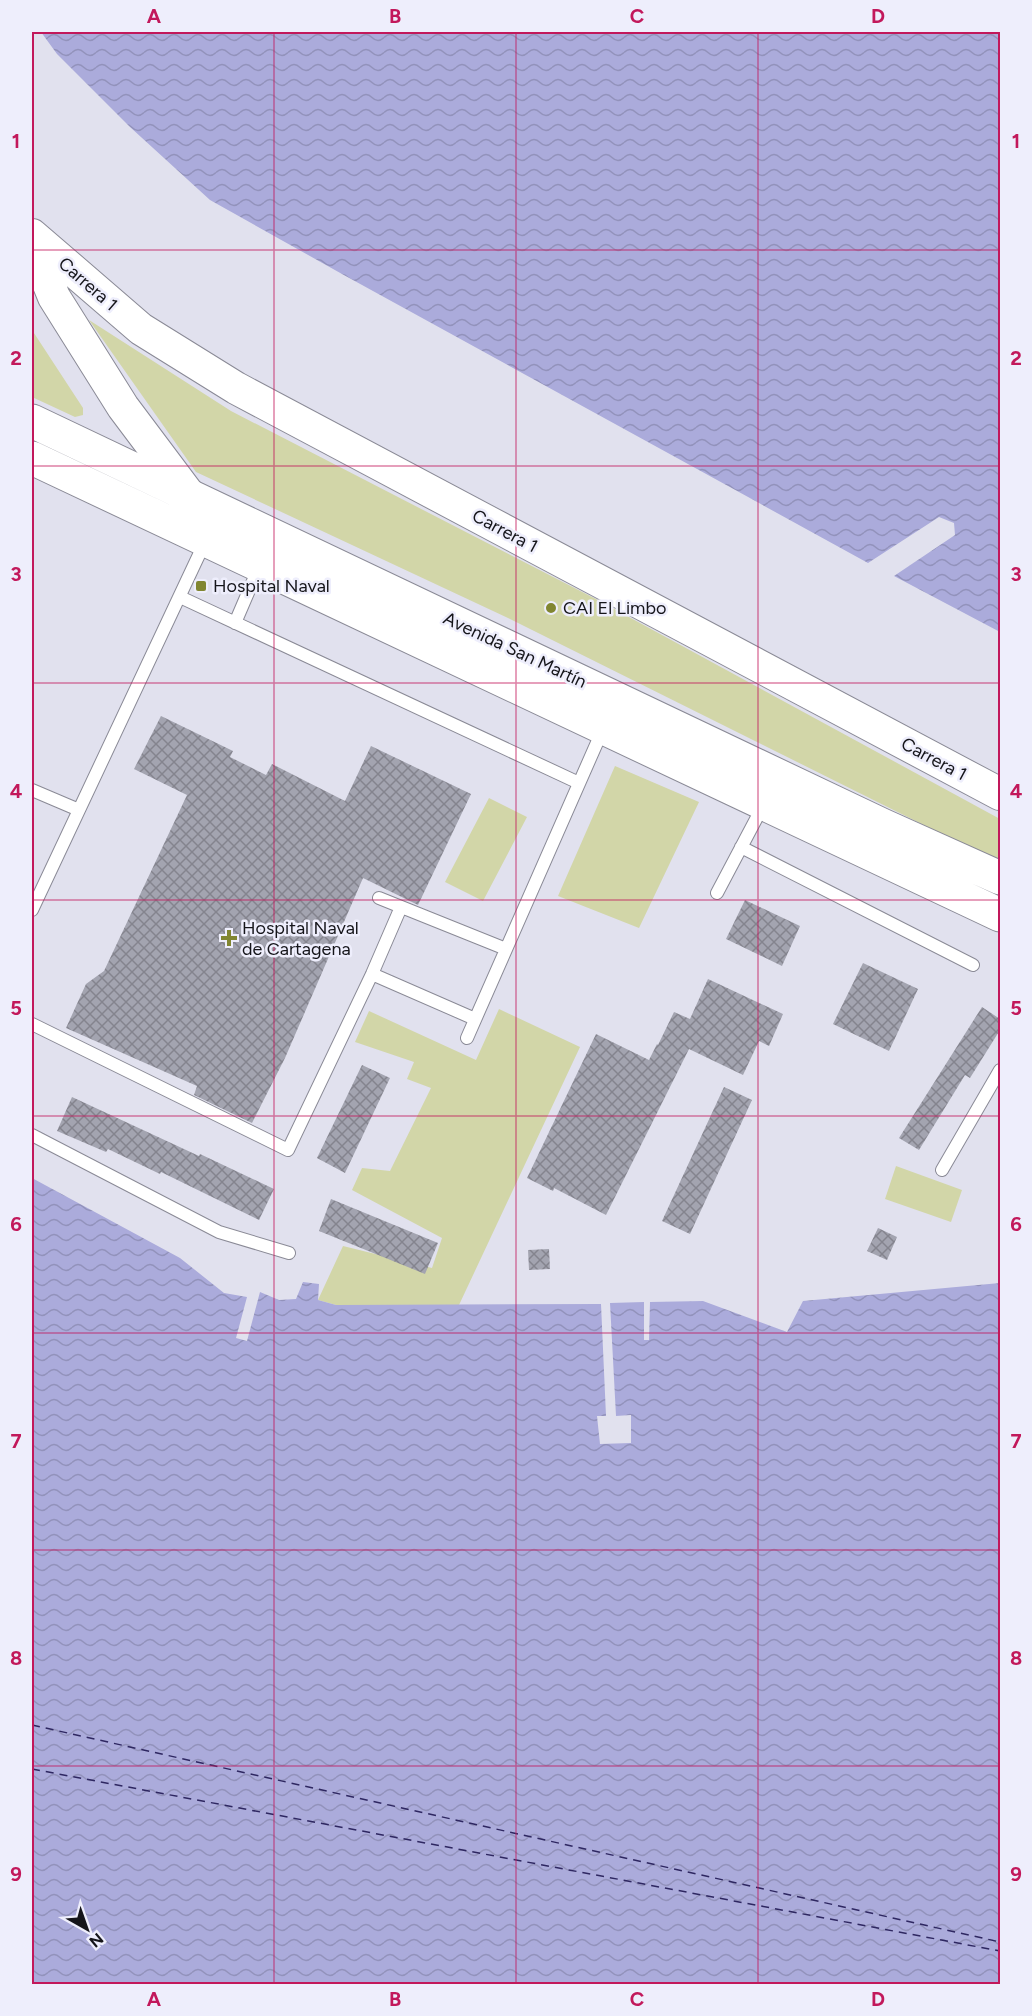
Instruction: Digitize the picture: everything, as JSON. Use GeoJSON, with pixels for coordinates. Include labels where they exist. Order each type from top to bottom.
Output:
{"type":"FeatureCollection","features":[{"type":"Feature","properties":{"kind":"main road","name":"Avenida San Martín"},"geometry":{"type":"LineString","coordinates":[[32,420],[882,825],[1000,878]]}},
{"type":"Feature","properties":{"kind":"main road","name":"Avenida San Martín"},"geometry":{"type":"LineString","coordinates":[[32,458],[1000,915]]}},
{"type":"Feature","properties":{"kind":"street","name":"Carrera 1"},"geometry":{"type":"LineString","coordinates":[[32,236],[141,329],[236,388],[1000,794]]}},
{"type":"Feature","properties":{"kind":"street","name":"Carrera 1"},"geometry":{"type":"LineString","coordinates":[[32,243],[54,297],[110,387],[189,495],[206,541]]}},
{"type":"Feature","properties":{"kind":"lane"},"geometry":{"type":"LineString","coordinates":[[32,910],[206,541]]}},
{"type":"Feature","properties":{"kind":"lane"},"geometry":{"type":"LineString","coordinates":[[235,623],[259,566]]}},
{"type":"Feature","properties":{"kind":"lane"},"geometry":{"type":"LineString","coordinates":[[180,597],[579,783]]}},
{"type":"Feature","properties":{"kind":"lane"},"geometry":{"type":"LineString","coordinates":[[466,1038],[603,728]]}},
{"type":"Feature","properties":{"kind":"lane"},"geometry":{"type":"LineString","coordinates":[[32,790],[79,810]]}},
{"type":"Feature","properties":{"kind":"lane"},"geometry":{"type":"LineString","coordinates":[[717,893],[764,804]]}},
{"type":"Feature","properties":{"kind":"lane"},"geometry":{"type":"LineString","coordinates":[[741,847],[973,965]]}},
{"type":"Feature","properties":{"kind":"lane"},"geometry":{"type":"LineString","coordinates":[[379,898],[506,949]]}},
{"type":"Feature","properties":{"kind":"lane"},"geometry":{"type":"LineString","coordinates":[[32,1023],[288,1150],[372,974],[401,907]]}},
{"type":"Feature","properties":{"kind":"lane"},"geometry":{"type":"LineString","coordinates":[[372,974],[475,1019]]}},
{"type":"Feature","properties":{"kind":"lane"},"geometry":{"type":"LineString","coordinates":[[942,1170],[1000,1070]]}},
{"type":"Feature","properties":{"kind":"lane"},"geometry":{"type":"LineString","coordinates":[[32,1135],[219,1232],[289,1253]]}},
{"type":"Feature","properties":{"kind":"green space"},"geometry":{"type":"Polygon","coordinates":[[[89,320],[231,411],[594,598],[1000,819],[1000,863],[508,618],[196,472],[89,320]]]}},
{"type":"Feature","properties":{"kind":"green space"},"geometry":{"type":"Polygon","coordinates":[[[32,330],[83,408],[83,415],[75,417],[32,397],[32,330]]]}},
{"type":"Feature","properties":{"kind":"green space"},"geometry":{"type":"Polygon","coordinates":[[[615,766],[699,802],[639,928],[558,896],[615,766]]]}},
{"type":"Feature","properties":{"kind":"green space"},"geometry":{"type":"Polygon","coordinates":[[[489,798],[527,817],[483,901],[445,882],[489,798]]]}},
{"type":"Feature","properties":{"kind":"green space"},"geometry":{"type":"Polygon","coordinates":[[[499,1009],[580,1047],[459,1305],[336,1305],[318,1300],[343,1246],[432,1268],[442,1238],[352,1190],[362,1168],[390,1171],[431,1088],[407,1079],[414,1062],[355,1042],[369,1011],[476,1060],[499,1009]]]}},
{"type":"Feature","properties":{"kind":"green space"},"geometry":{"type":"Polygon","coordinates":[[[896,1166],[962,1190],[951,1222],[885,1199],[896,1166]]]}},
{"type":"Feature","properties":{"kind":"water"},"geometry":{"type":"Polygon","coordinates":[[[41,32],[1000,32],[1000,632],[894,576],[955,535],[954,523],[939,517],[868,563],[210,200],[130,127],[57,54],[41,32]]]}},
{"type":"Feature","properties":{"kind":"water"},"geometry":{"type":"Polygon","coordinates":[[[32,1178],[180,1258],[224,1293],[247,1297],[236,1338],[247,1341],[260,1292],[279,1300],[296,1299],[303,1282],[319,1284],[318,1300],[336,1305],[601,1304],[606,1416],[597,1416],[600,1444],[631,1443],[631,1415],[616,1416],[610,1303],[644,1302],[644,1340],[649,1340],[650,1302],[703,1301],[787,1332],[803,1301],[1000,1283],[1000,1984],[32,1984],[32,1178]]]}},
{"type":"Feature","properties":{"kind":"building","name":"Hospital Naval de Cartagena"},"geometry":{"type":"Polygon","coordinates":[[[161,716],[233,751],[230,757],[266,775],[272,764],[345,801],[371,746],[471,794],[418,905],[363,878],[285,1058],[252,1123],[194,1095],[197,1086],[66,1028],[86,984],[104,971],[187,795],[134,769],[161,716]]]}},
{"type":"Feature","properties":{"kind":"building"},"geometry":{"type":"Polygon","coordinates":[[[745,900],[800,926],[782,966],[726,939],[745,900]]]}},
{"type":"Feature","properties":{"kind":"building"},"geometry":{"type":"Polygon","coordinates":[[[863,963],[918,989],[889,1051],[833,1024],[863,963]]]}},
{"type":"Feature","properties":{"kind":"building"},"geometry":{"type":"Polygon","coordinates":[[[708,979],[783,1014],[769,1046],[759,1041],[743,1075],[689,1049],[606,1215],[554,1188],[553,1191],[527,1178],[596,1034],[649,1060],[674,1012],[690,1019],[708,979]]]}},
{"type":"Feature","properties":{"kind":"building"},"geometry":{"type":"Polygon","coordinates":[[[982,1007],[1000,1019],[1000,1030],[970,1078],[965,1075],[919,1150],[899,1138],[982,1007]]]}},
{"type":"Feature","properties":{"kind":"building"},"geometry":{"type":"Polygon","coordinates":[[[362,1065],[390,1078],[345,1173],[317,1158],[362,1065]]]}},
{"type":"Feature","properties":{"kind":"building"},"geometry":{"type":"Polygon","coordinates":[[[724,1087],[752,1100],[690,1234],[662,1221],[724,1087]]]}},
{"type":"Feature","properties":{"kind":"building"},"geometry":{"type":"Polygon","coordinates":[[[72,1097],[274,1189],[259,1220],[161,1172],[160,1174],[108,1149],[106,1152],[57,1131],[72,1097]]]}},
{"type":"Feature","properties":{"kind":"building"},"geometry":{"type":"Polygon","coordinates":[[[331,1199],[438,1243],[425,1274],[319,1231],[331,1199]]]}},
{"type":"Feature","properties":{"kind":"building"},"geometry":{"type":"Polygon","coordinates":[[[878,1228],[897,1237],[887,1260],[867,1251],[878,1228]]]}},
{"type":"Feature","properties":{"kind":"building"},"geometry":{"type":"Polygon","coordinates":[[[549,1249],[550,1269],[529,1270],[528,1250],[549,1249]]]}},
{"type":"Feature","properties":{"kind":"ferry route"},"geometry":{"type":"LineString","coordinates":[[32,1725],[1000,1942]]}},
{"type":"Feature","properties":{"kind":"ferry route"},"geometry":{"type":"LineString","coordinates":[[32,1769],[1000,1951]]}},
{"type":"Feature","properties":{"kind":"place","name":"Hospital Naval"},"geometry":{"type":"Point","coordinates":[201,586]}},
{"type":"Feature","properties":{"kind":"place","name":"CAI El Limbo"},"geometry":{"type":"Point","coordinates":[551,608]}},
{"type":"Feature","properties":{"kind":"place","name":"Hospital Naval de Cartagena"},"geometry":{"type":"Point","coordinates":[229,938]}}]}
